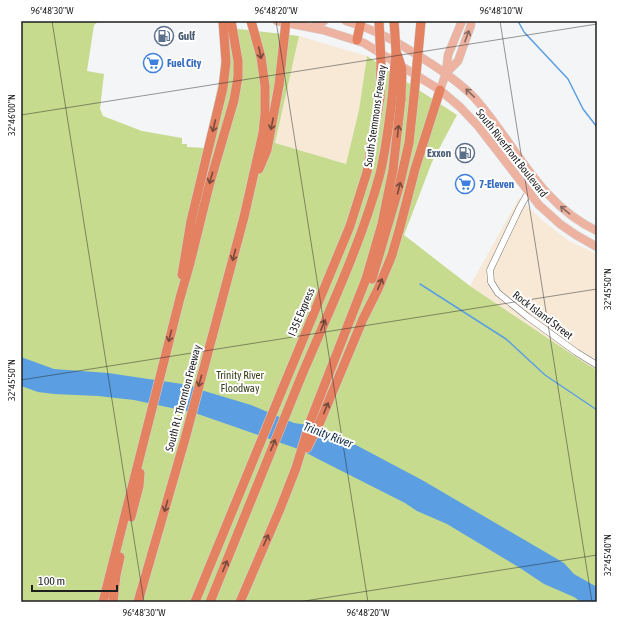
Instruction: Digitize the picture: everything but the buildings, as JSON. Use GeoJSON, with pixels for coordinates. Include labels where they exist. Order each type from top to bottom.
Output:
{"type":"FeatureCollection","features":[{"type":"Feature","properties":{"kind":"highway"},"geometry":{"type":"LineString","coordinates":[[220,21],[228,50],[234,100]]}},
{"type":"Feature","properties":{"kind":"highway"},"geometry":{"type":"LineString","coordinates":[[180,298],[184,260],[191,221],[224,80],[226,62],[223,21]]}},
{"type":"Feature","properties":{"kind":"highway"},"geometry":{"type":"LineString","coordinates":[[102,602],[209,186],[234,100],[238,77],[238,61],[232,21]]}},
{"type":"Feature","properties":{"kind":"highway"},"geometry":{"type":"LineString","coordinates":[[248,199],[263,133],[266,100],[261,57],[252,21]]}},
{"type":"Feature","properties":{"kind":"highway"},"geometry":{"type":"LineString","coordinates":[[248,199],[267,150],[279,85],[286,21]]}},
{"type":"Feature","properties":{"kind":"highway","name":"I 35E Express"},"geometry":{"type":"LineString","coordinates":[[195,602],[300,343],[346,238],[355,211],[367,172],[377,118],[382,62],[379,21]]}},
{"type":"Feature","properties":{"kind":"highway","name":"South Stemmons Freeway"},"geometry":{"type":"LineString","coordinates":[[210,602],[360,235],[372,201],[396,99],[396,51],[394,21]]}},
{"type":"Feature","properties":{"kind":"highway"},"geometry":{"type":"LineString","coordinates":[[385,225],[399,187],[409,143],[421,21]]}},
{"type":"Feature","properties":{"kind":"highway"},"geometry":{"type":"LineString","coordinates":[[357,40],[360,23]]}},
{"type":"Feature","properties":{"kind":"highway"},"geometry":{"type":"LineString","coordinates":[[296,468],[320,422],[363,319],[378,289],[392,255],[422,144],[440,90]]}},
{"type":"Feature","properties":{"kind":"highway"},"geometry":{"type":"LineString","coordinates":[[240,602],[280,509],[296,468],[310,422],[333,365],[351,329],[373,277],[385,225],[393,170],[396,99]]}},
{"type":"Feature","properties":{"kind":"highway","name":"South R L Thornton Freeway"},"geometry":{"type":"LineString","coordinates":[[138,602],[185,439],[248,199]]}},
{"type":"Feature","properties":{"kind":"highway"},"geometry":{"type":"LineString","coordinates":[[113,602],[116,575],[139,486],[144,440]]}},
{"type":"Feature","properties":{"kind":"main road","name":"South Riverfront Boulevard"},"geometry":{"type":"LineString","coordinates":[[277,21],[313,28],[357,40],[440,90],[470,117],[487,137],[538,205],[560,224],[597,247]]}},
{"type":"Feature","properties":{"kind":"main road"},"geometry":{"type":"LineString","coordinates":[[313,28],[324,21]]}},
{"type":"Feature","properties":{"kind":"main road","name":"South Riverfront Boulevard"},"geometry":{"type":"LineString","coordinates":[[346,21],[360,23],[396,41],[446,73],[473,97],[499,129],[537,184],[563,209],[588,227],[597,231]]}},
{"type":"Feature","properties":{"kind":"main road"},"geometry":{"type":"LineString","coordinates":[[440,90],[446,73],[448,55],[462,21]]}},
{"type":"Feature","properties":{"kind":"main road"},"geometry":{"type":"LineString","coordinates":[[446,73],[458,62],[471,25],[471,21]]}},
{"type":"Feature","properties":{"kind":"main road"},"geometry":{"type":"LineString","coordinates":[[487,137],[499,129]]}},
{"type":"Feature","properties":{"kind":"main road"},"geometry":{"type":"LineString","coordinates":[[528,193],[537,184]]}},
{"type":"Feature","properties":{"kind":"street","name":"Rock Island Street"},"geometry":{"type":"LineString","coordinates":[[528,193],[490,270],[489,277],[491,282],[498,293],[576,352],[597,365]]}},
{"type":"Feature","properties":{"kind":"shaded area"},"geometry":{"type":"Polygon","coordinates":[[[299,36],[367,56],[359,110],[346,164],[275,143],[299,36]]]}},
{"type":"Feature","properties":{"kind":"shaded area"},"geometry":{"type":"Polygon","coordinates":[[[519,198],[543,221],[569,241],[597,254],[597,370],[470,286],[519,198]]]}},
{"type":"Feature","properties":{"kind":"green space","name":"Trinity River Floodway"},"geometry":{"type":"Polygon","coordinates":[[[21,21],[99,21],[94,25],[87,71],[104,74],[100,109],[103,116],[142,131],[182,138],[182,144],[187,144],[187,147],[205,148],[221,71],[221,27],[299,36],[275,143],[346,164],[359,110],[367,56],[457,115],[432,162],[404,235],[470,286],[597,370],[597,602],[21,602],[21,21]]]}},
{"type":"Feature","properties":{"kind":"water","name":"Trinity River"},"geometry":{"type":"Polygon","coordinates":[[[21,357],[54,369],[108,373],[189,385],[251,405],[294,423],[308,425],[331,436],[356,445],[422,480],[564,563],[574,574],[597,587],[597,602],[581,602],[574,597],[544,584],[447,524],[417,511],[405,503],[301,450],[195,413],[134,400],[98,396],[54,394],[38,392],[21,386],[21,357]]]}},
{"type":"Feature","properties":{"kind":"waterway"},"geometry":{"type":"LineString","coordinates":[[518,21],[524,32],[568,79],[583,109],[597,127]]}},
{"type":"Feature","properties":{"kind":"waterway"},"geometry":{"type":"LineString","coordinates":[[420,284],[506,339],[545,375],[597,410]]}},
{"type":"Feature","properties":{"kind":"place","name":"Gulf"},"geometry":{"type":"Point","coordinates":[164,36]}},
{"type":"Feature","properties":{"kind":"place","name":"Fuel City"},"geometry":{"type":"Point","coordinates":[153,63]}},
{"type":"Feature","properties":{"kind":"place","name":"Exxon"},"geometry":{"type":"Point","coordinates":[465,153]}},
{"type":"Feature","properties":{"kind":"place","name":"7-Eleven"},"geometry":{"type":"Point","coordinates":[465,184]}}]}
